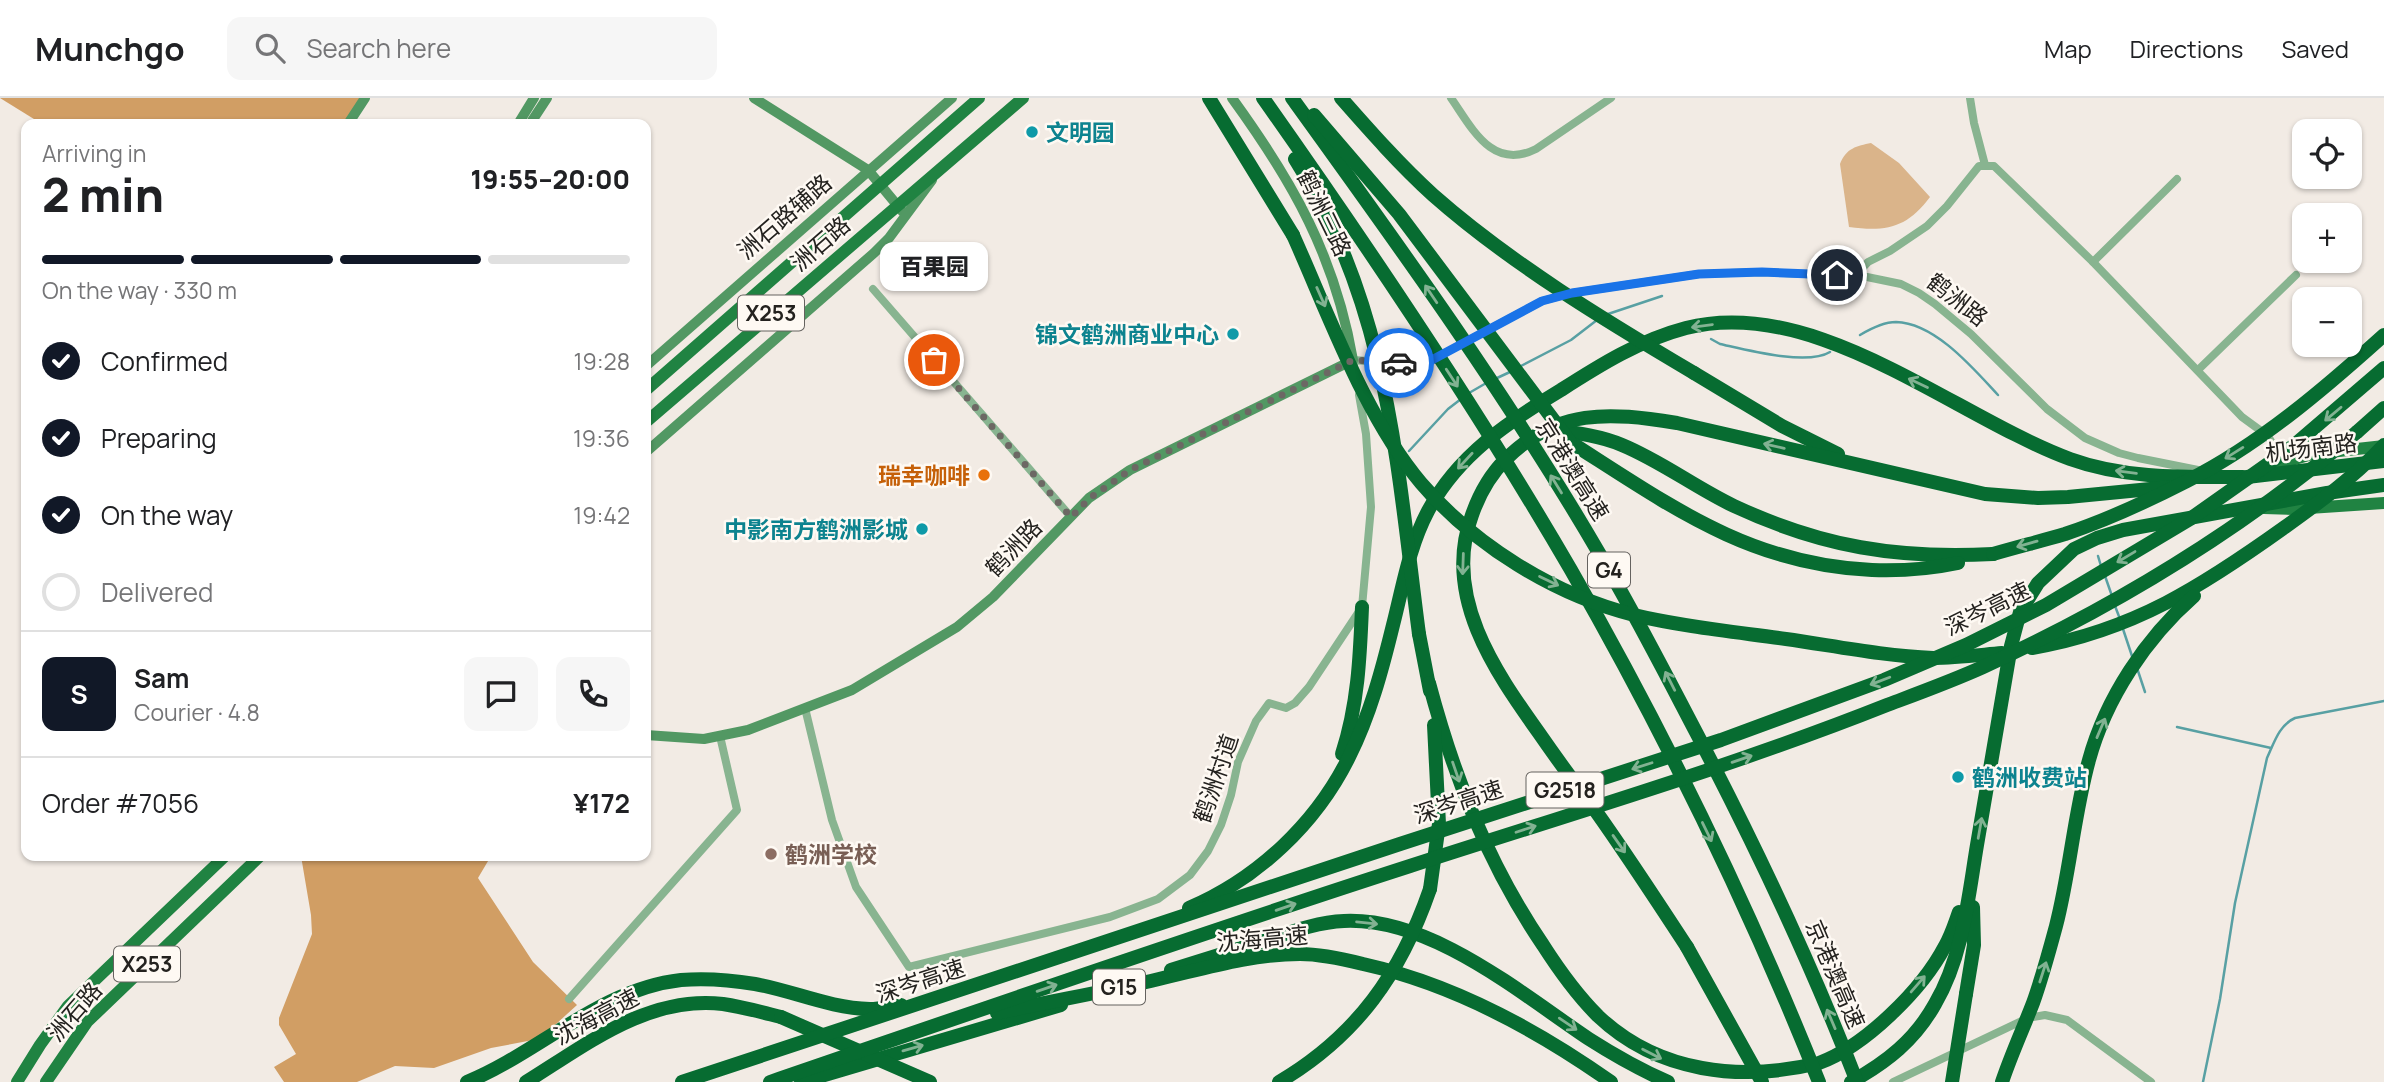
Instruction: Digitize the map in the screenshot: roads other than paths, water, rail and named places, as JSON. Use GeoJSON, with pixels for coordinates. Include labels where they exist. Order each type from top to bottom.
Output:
{"type":"FeatureCollection","features":[{"type":"Feature","properties":{"kind":"highway"},"geometry":{"type":"LineString","coordinates":[[1209,98],[1293,235],[1382,429],[1420,482],[1452,515],[1504,556],[1544,579],[1606,606],[1658,620],[1934,658],[2005,653],[2074,639],[2144,614],[2213,578]]}},
{"type":"Feature","properties":{"kind":"highway"},"geometry":{"type":"LineString","coordinates":[[1252,98],[1291,153],[1330,220],[1362,300],[1374,341],[1389,406],[1419,634],[1429,684],[1436,737],[1439,824],[1430,889],[1409,944],[1378,994],[1336,1040],[1310,1062],[1279,1082]]}},
{"type":"Feature","properties":{"kind":"highway","name":"G4"},"geometry":{"type":"LineString","coordinates":[[1263,98],[1433,347],[1571,571],[1684,783],[1752,924],[1819,1082]]}},
{"type":"Feature","properties":{"kind":"highway","name":"京港澳高速"},"geometry":{"type":"LineString","coordinates":[[1292,98],[1381,221],[1521,427],[1599,553],[1664,670],[1756,852],[1857,1082]]}},
{"type":"Feature","properties":{"kind":"highway"},"geometry":{"type":"LineString","coordinates":[[1300,98],[1399,214],[1570,442],[1689,517],[1720,533],[1787,558],[1820,565],[1887,570],[1952,564],[2066,533],[2189,480],[2237,452],[2336,378],[2384,335]]}},
{"type":"Feature","properties":{"kind":"highway"},"geometry":{"type":"LineString","coordinates":[[1341,98],[1405,169],[1474,228],[1522,264],[1606,320],[1782,426],[1864,466]]}},
{"type":"Feature","properties":{"kind":"highway"},"geometry":{"type":"LineString","coordinates":[[467,1082],[511,1062],[587,1013],[652,985],[682,980],[721,979],[758,984],[818,1002],[851,1007],[873,1009],[901,1005],[1136,929],[1204,902],[1238,882],[1289,841],[1319,806],[1348,761],[1377,687],[1411,550],[1428,511],[1451,476],[1481,444],[1522,414],[1611,359],[1669,333],[1690,327],[1739,323],[1791,330],[1841,347],[1944,396],[2025,439],[2073,460],[2106,469],[2141,474],[2243,477]]}},
{"type":"Feature","properties":{"kind":"highway","name":"深岑高速"},"geometry":{"type":"LineString","coordinates":[[682,1082],[1374,852],[1721,740],[1896,675],[1966,645],[2046,605],[2189,519],[2292,447],[2384,368]]}},
{"type":"Feature","properties":{"kind":"highway","name":"深岑高速"},"geometry":{"type":"LineString","coordinates":[[770,1082],[1405,867],[1747,758],[1810,736],[1982,667],[2134,588],[2210,542],[2309,473],[2384,408]]}},
{"type":"Feature","properties":{"kind":"highway"},"geometry":{"type":"LineString","coordinates":[[1762,1082],[1687,947],[1615,837],[1508,691],[1492,664],[1468,604],[1463,576],[1468,526],[1476,504],[1499,466],[1531,437],[1547,429],[1577,419],[1604,416],[1641,417],[1677,424],[1985,494],[2038,498],[2146,490],[2243,477]]}},
{"type":"Feature","properties":{"kind":"highway"},"geometry":{"type":"LineString","coordinates":[[1547,429],[1598,437],[1639,452],[1734,506],[1823,540],[1885,552],[1953,556],[1993,554]]}},
{"type":"Feature","properties":{"kind":"highway"},"geometry":{"type":"LineString","coordinates":[[2002,1082],[2045,965],[2057,922],[2087,768],[2102,726],[2124,680],[2179,608],[2213,578],[2339,487],[2384,446]]}},
{"type":"Feature","properties":{"kind":"highway","name":"机场南路"},"geometry":{"type":"LineString","coordinates":[[2243,477],[2377,462]]}},
{"type":"Feature","properties":{"kind":"highway","name":"机场南路"},"geometry":{"type":"LineString","coordinates":[[1973,871],[2011,646],[2020,612],[2038,583],[2063,557],[2085,542],[2123,530],[2378,485]]}},
{"type":"Feature","properties":{"kind":"highway"},"geometry":{"type":"LineString","coordinates":[[1319,806],[1342,753],[1355,707],[1359,681],[1362,607]]}},
{"type":"Feature","properties":{"kind":"highway"},"geometry":{"type":"LineString","coordinates":[[1429,684],[1447,748],[1475,824],[1510,895],[1529,925],[1573,987],[1597,1014],[1632,1043],[1685,1068],[1738,1078],[1773,1076],[1825,1061],[1857,1044],[1882,1022],[1932,968],[1946,946],[1973,871]]}},
{"type":"Feature","properties":{"kind":"highway"},"geometry":{"type":"LineString","coordinates":[[1952,1082],[1974,944],[1973,871]]}},
{"type":"Feature","properties":{"kind":"highway"},"geometry":{"type":"LineString","coordinates":[[1851,1082],[1881,1065],[1905,1045],[1935,1004],[1946,984],[1959,944],[1973,871]]}},
{"type":"Feature","properties":{"kind":"highway"},"geometry":{"type":"LineString","coordinates":[[801,1082],[1012,1021],[1278,936],[1344,921],[1374,923],[1404,930],[1438,943],[1499,977],[1620,1058],[1668,1082]]}},
{"type":"Feature","properties":{"kind":"highway","name":"沈海高速"},"geometry":{"type":"LineString","coordinates":[[936,1025],[1159,979],[1222,962],[1302,954],[1340,958],[1443,988],[1536,1034],[1611,1082]]}},
{"type":"Feature","properties":{"kind":"highway","name":"沈海高速"},"geometry":{"type":"LineString","coordinates":[[526,1082],[627,1021],[656,1010],[688,1004],[720,1004],[781,1017],[930,1082]]}},
{"type":"Feature","properties":{"kind":"main road","name":"洲石路"},"geometry":{"type":"LineString","coordinates":[[651,386],[979,98]]}},
{"type":"Feature","properties":{"kind":"main road","name":"洲石路"},"geometry":{"type":"LineString","coordinates":[[651,418],[1023,98]]}},
{"type":"Feature","properties":{"kind":"main road"},"geometry":{"type":"LineString","coordinates":[[2243,477],[2283,461],[2312,454],[2384,446]]}},
{"type":"Feature","properties":{"kind":"main road"},"geometry":{"type":"LineString","coordinates":[[2250,508],[2294,509],[2384,503]]}},
{"type":"Feature","properties":{"kind":"main road","name":"洲石路"},"geometry":{"type":"LineString","coordinates":[[17,1082],[68,1006],[220,861]]}},
{"type":"Feature","properties":{"kind":"main road","name":"洲石路"},"geometry":{"type":"LineString","coordinates":[[46,1082],[87,1022],[255,861]]}},
{"type":"Feature","properties":{"kind":"street"},"geometry":{"type":"LineString","coordinates":[[351,119],[365,98]]}},
{"type":"Feature","properties":{"kind":"street"},"geometry":{"type":"LineString","coordinates":[[521,119],[534,98]]}},
{"type":"Feature","properties":{"kind":"street"},"geometry":{"type":"LineString","coordinates":[[533,119],[547,98]]}},
{"type":"Feature","properties":{"kind":"street"},"geometry":{"type":"LineString","coordinates":[[754,98],[868,170],[906,216]]}},
{"type":"Feature","properties":{"kind":"street","name":"洲石路辅路"},"geometry":{"type":"LineString","coordinates":[[651,362],[952,98]]}},
{"type":"Feature","properties":{"kind":"street","name":"鹤洲三路"},"geometry":{"type":"LineString","coordinates":[[1232,98],[1298,197],[1327,261],[1348,331],[1353,360]]}},
{"type":"Feature","properties":{"kind":"street"},"geometry":{"type":"LineString","coordinates":[[1451,98],[1485,145],[1499,152],[1523,156],[1611,98]]}},
{"type":"Feature","properties":{"kind":"street"},"geometry":{"type":"LineString","coordinates":[[1970,98],[1986,165]]}},
{"type":"Feature","properties":{"kind":"street"},"geometry":{"type":"LineString","coordinates":[[651,448],[874,253],[906,216],[944,164]]}},
{"type":"Feature","properties":{"kind":"street"},"geometry":{"type":"LineString","coordinates":[[1855,276],[1868,262],[1927,226],[1979,166],[1994,166],[2093,262],[2242,417],[2268,436],[2283,461]]}},
{"type":"Feature","properties":{"kind":"street"},"geometry":{"type":"LineString","coordinates":[[2093,262],[2177,179]]}},
{"type":"Feature","properties":{"kind":"street","name":"鹤洲路"},"geometry":{"type":"LineString","coordinates":[[651,735],[704,739],[748,730],[852,690],[957,627],[993,597],[1090,498],[1130,470],[1353,360],[1410,364],[1430,361],[1542,301],[1572,293],[1699,274],[1762,272],[1855,276],[1901,284],[1919,293],[1971,334],[2047,409],[2085,438],[2138,458],[2243,477]]}},
{"type":"Feature","properties":{"kind":"street"},"geometry":{"type":"LineString","coordinates":[[2198,370],[2296,275]]}},
{"type":"Feature","properties":{"kind":"street"},"geometry":{"type":"LineString","coordinates":[[873,289],[1071,517]]}},
{"type":"Feature","properties":{"kind":"street","name":"鹤洲村道"},"geometry":{"type":"LineString","coordinates":[[805,708],[832,820],[856,887],[909,967],[1110,917],[1158,899],[1189,875],[1208,851],[1221,825],[1238,762],[1256,721],[1269,703],[1286,708],[1295,704],[1362,607],[1371,507],[1366,434],[1353,360]]}},
{"type":"Feature","properties":{"kind":"street"},"geometry":{"type":"LineString","coordinates":[[569,999],[737,810],[720,736]]}},
{"type":"Feature","properties":{"kind":"street"},"geometry":{"type":"LineString","coordinates":[[1893,1082],[2028,1018],[2045,1015],[2067,1020],[2151,1082]]}},
{"type":"Feature","properties":{"kind":"waterway"},"geometry":{"type":"LineString","coordinates":[[1605,315],[1662,296]]}},
{"type":"Feature","properties":{"kind":"waterway"},"geometry":{"type":"LineString","coordinates":[[1519,367],[1571,340],[1597,320]]}},
{"type":"Feature","properties":{"kind":"waterway"},"geometry":{"type":"LineString","coordinates":[[1860,335],[1891,322],[1911,324],[1925,330],[1952,349],[1998,395]]}},
{"type":"Feature","properties":{"kind":"waterway"},"geometry":{"type":"LineString","coordinates":[[1711,339],[1720,344],[1777,356],[1807,358],[1830,352]]}},
{"type":"Feature","properties":{"kind":"waterway"},"geometry":{"type":"LineString","coordinates":[[1497,378],[1510,372]]}},
{"type":"Feature","properties":{"kind":"waterway"},"geometry":{"type":"LineString","coordinates":[[1469,393],[1488,382]]}},
{"type":"Feature","properties":{"kind":"waterway"},"geometry":{"type":"LineString","coordinates":[[1409,451],[1448,409],[1461,399]]}},
{"type":"Feature","properties":{"kind":"waterway"},"geometry":{"type":"LineString","coordinates":[[2098,556],[2101,566]]}},
{"type":"Feature","properties":{"kind":"waterway"},"geometry":{"type":"LineString","coordinates":[[2105,576],[2112,596]]}},
{"type":"Feature","properties":{"kind":"waterway"},"geometry":{"type":"LineString","coordinates":[[2115,606],[2120,619]]}},
{"type":"Feature","properties":{"kind":"waterway"},"geometry":{"type":"LineString","coordinates":[[2123,629],[2132,656]]}},
{"type":"Feature","properties":{"kind":"waterway"},"geometry":{"type":"LineString","coordinates":[[2137,668],[2145,692]]}},
{"type":"Feature","properties":{"kind":"waterway"},"geometry":{"type":"LineString","coordinates":[[2203,1082],[2220,999],[2235,903],[2267,758],[2275,741],[2285,725],[2295,718],[2384,701]]}},
{"type":"Feature","properties":{"kind":"waterway"},"geometry":{"type":"LineString","coordinates":[[2177,727],[2271,748]]}},
{"type":"Feature","properties":{"kind":"place","name":"文明园"},"geometry":{"type":"Point","coordinates":[1032,132]}},
{"type":"Feature","properties":{"kind":"place","name":"锦文鹤洲商业中心"},"geometry":{"type":"Point","coordinates":[1233,334]}},
{"type":"Feature","properties":{"kind":"place","name":"百果园"},"geometry":{"type":"Point","coordinates":[934,360]}},
{"type":"Feature","properties":{"kind":"place","name":"瑞幸咖啡"},"geometry":{"type":"Point","coordinates":[984,475]}},
{"type":"Feature","properties":{"kind":"place","name":"中影南方鹤洲影城"},"geometry":{"type":"Point","coordinates":[922,529]}},
{"type":"Feature","properties":{"kind":"place","name":"鹤洲收费站"},"geometry":{"type":"Point","coordinates":[1958,777]}},
{"type":"Feature","properties":{"kind":"place","name":"鹤洲学校"},"geometry":{"type":"Point","coordinates":[771,854]}}]}
